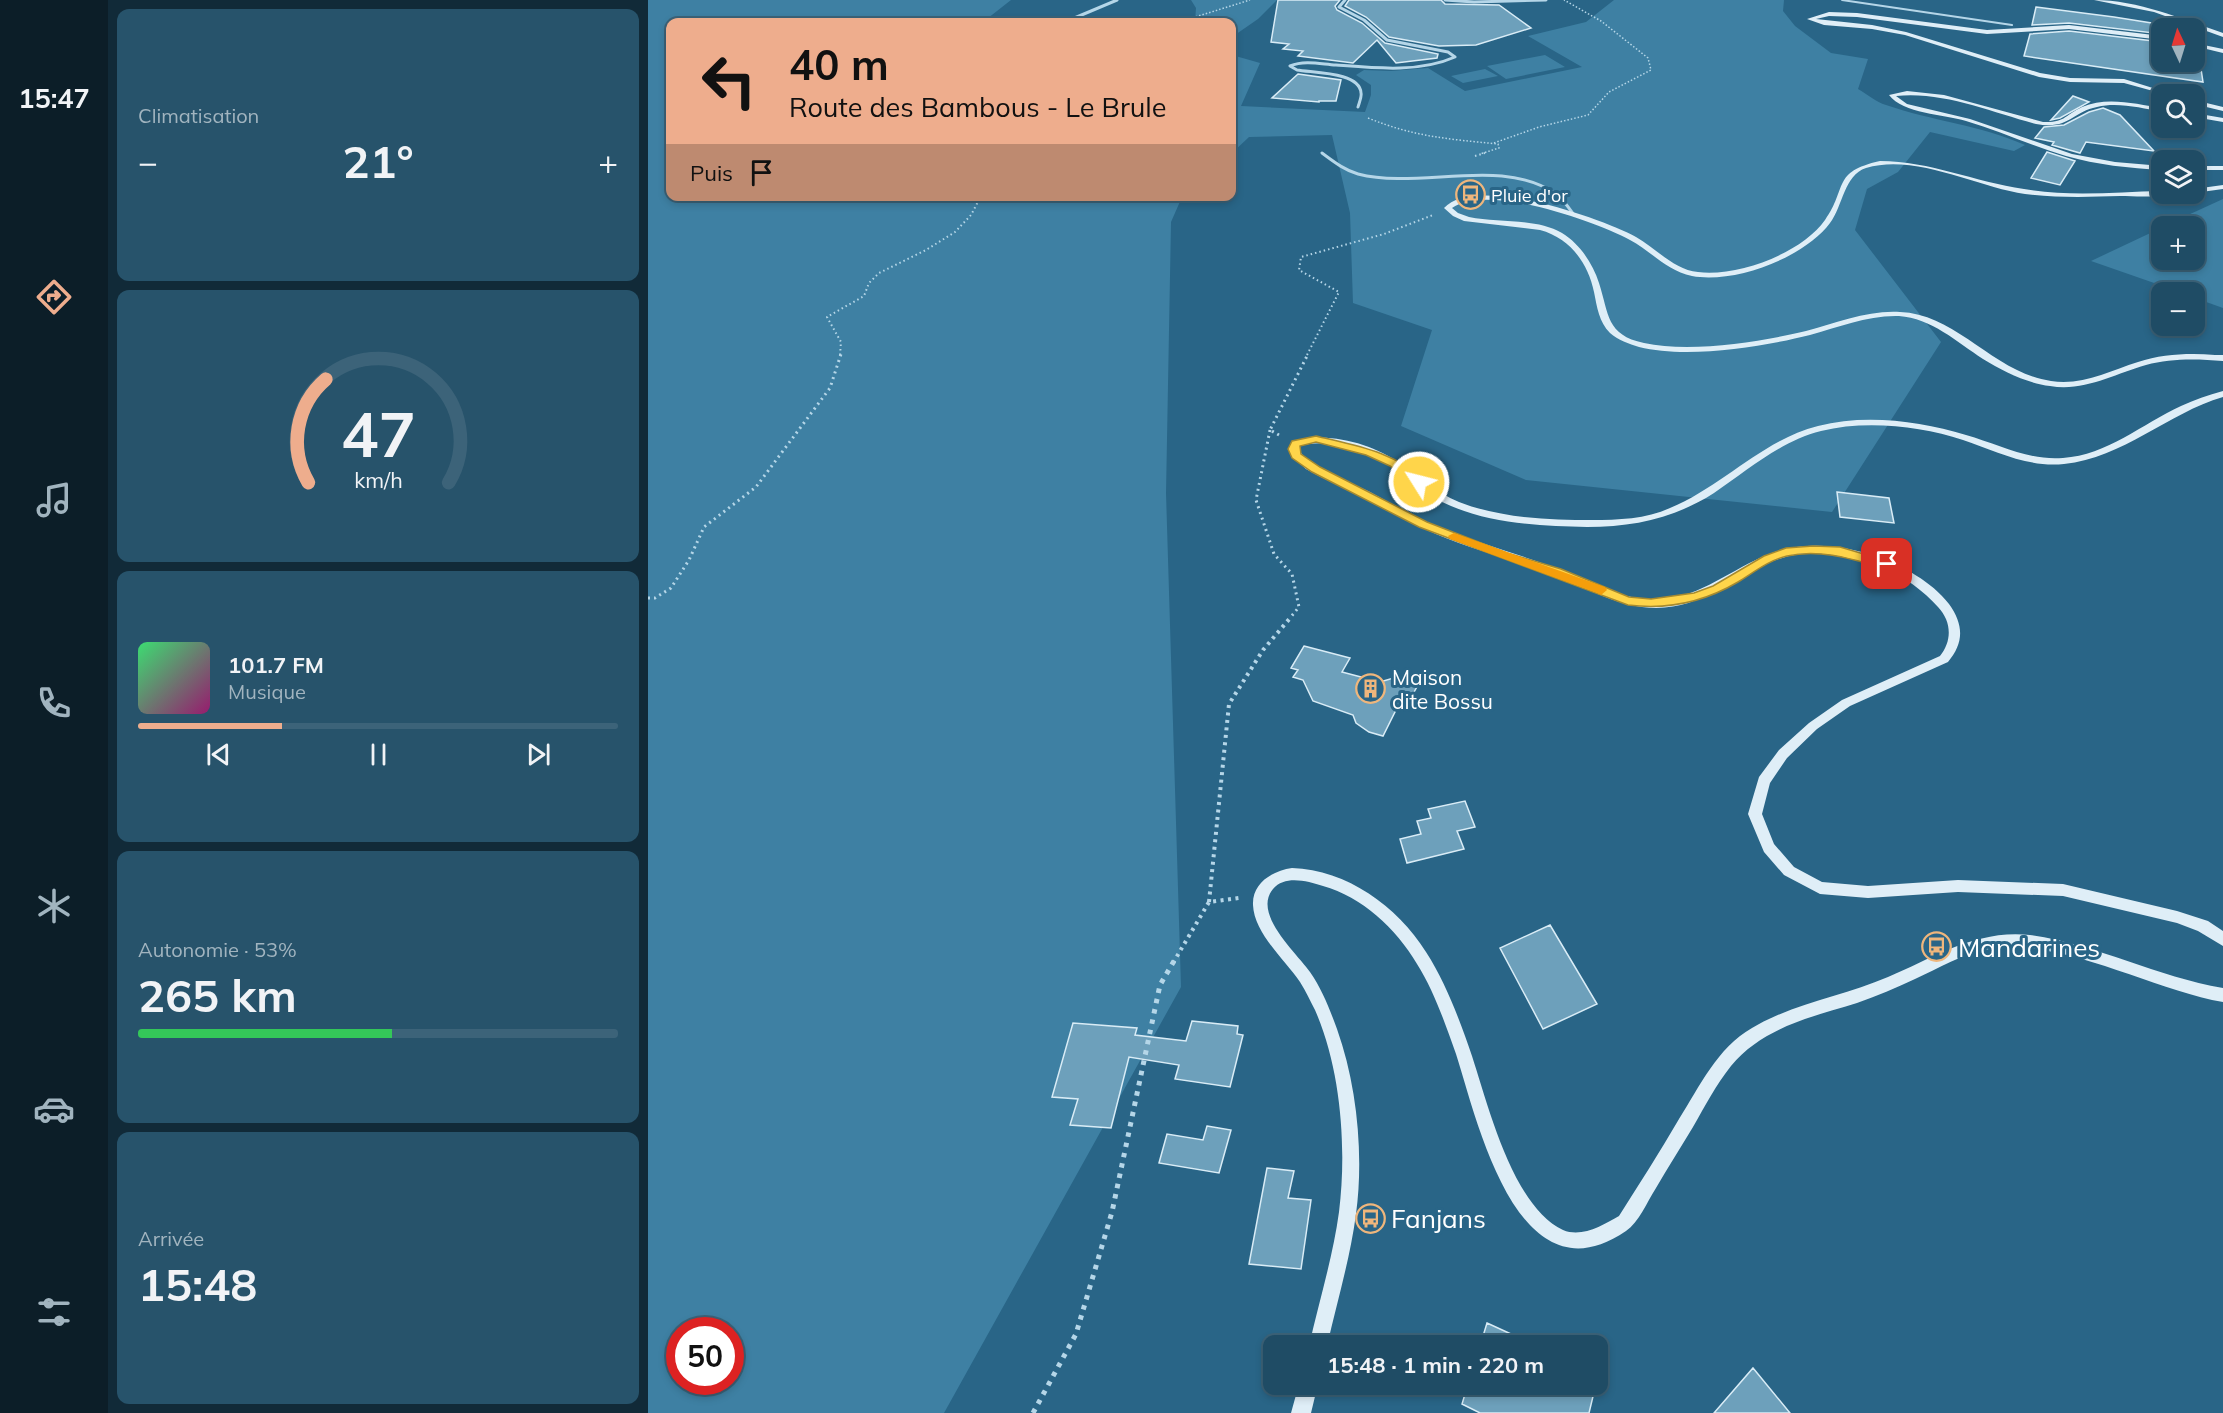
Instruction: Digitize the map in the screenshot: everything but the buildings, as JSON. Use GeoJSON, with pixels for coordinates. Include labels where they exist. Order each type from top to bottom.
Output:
{"type":"FeatureCollection","features":[{"type":"Feature","properties":{"kind":"main road"},"geometry":{"type":"LineString","coordinates":[[2096,0],[2155,11],[2223,35]]}},
{"type":"Feature","properties":{"kind":"main road"},"geometry":{"type":"LineString","coordinates":[[2151,37],[2085,28],[1987,32],[1885,17],[1841,14],[1821,15],[1810,19],[1906,34],[2039,75],[2070,80],[2124,81],[2151,89]]}},
{"type":"Feature","properties":{"kind":"main road"},"geometry":{"type":"LineString","coordinates":[[2205,47],[2223,51]]}},
{"type":"Feature","properties":{"kind":"main road"},"geometry":{"type":"LineString","coordinates":[[2151,109],[2124,105],[2095,106],[2084,108],[2072,117],[2052,125],[1928,95],[1906,93],[1892,95],[1898,103],[1960,117],[2070,155],[2151,167]]}},
{"type":"Feature","properties":{"kind":"main road"},"geometry":{"type":"LineString","coordinates":[[2205,105],[2223,109]]}},
{"type":"Feature","properties":{"kind":"main road"},"geometry":{"type":"LineString","coordinates":[[2205,117],[2223,120]]}},
{"type":"Feature","properties":{"kind":"main road"},"geometry":{"type":"LineString","coordinates":[[2151,193],[2085,195],[2043,193],[2023,191],[1918,166],[1897,163],[1868,165],[1858,169],[1846,185],[1827,223],[1799,248],[1756,267],[1709,275],[1683,272],[1673,268],[1650,248],[1631,237],[1574,214],[1526,202],[1502,200],[1456,202],[1448,208],[1458,216],[1479,222],[1537,226],[1553,231],[1566,239],[1579,251],[1595,282],[1603,316],[1610,329],[1626,339],[1646,346],[1673,348],[1730,345],[1793,337],[1857,319],[1902,314],[1942,327],[2000,365],[2049,383],[2085,383],[2157,360],[2223,358]]}},
{"type":"Feature","properties":{"kind":"main road"},"geometry":{"type":"LineString","coordinates":[[2205,168],[2223,168]]}},
{"type":"Feature","properties":{"kind":"main road"},"geometry":{"type":"LineString","coordinates":[[2205,189],[2223,187]]}},
{"type":"Feature","properties":{"kind":"main road"},"geometry":{"type":"LineString","coordinates":[[2223,394],[2205,398],[2190,405],[2113,448],[2064,461],[2030,459],[1937,430],[1870,425],[1820,428],[1786,442],[1673,511],[1640,520],[1603,524],[1544,522],[1490,514],[1439,497],[1394,464],[1369,453],[1316,439],[1295,444],[1294,449],[1296,456],[1316,470],[1423,525],[1503,556],[1556,572],[1628,601],[1651,604],[1696,597],[1717,589],[1768,559],[1786,552],[1840,551],[1871,558],[1902,571],[1934,592],[1949,612],[1954,631],[1954,646],[1944,659],[1846,703],[1813,726],[1783,754],[1764,781],[1755,814],[1769,848],[1789,871],[1820,888],[1868,892],[1958,886],[2063,890],[2177,917],[2202,926],[2223,939]]}},
{"type":"Feature","properties":{"kind":"main road"},"geometry":{"type":"LineString","coordinates":[[1320,1335],[1347,1214],[1350,1146],[1346,1084],[1329,1029],[1305,978],[1271,934],[1260,913],[1261,895],[1269,882],[1283,875],[1296,874],[1320,878],[1352,889],[1384,914],[1420,955],[1456,1034],[1498,1157],[1516,1195],[1542,1225],[1559,1237],[1581,1241],[1603,1235],[1625,1222],[1713,1079],[1732,1052],[1755,1034],[1790,1016],[1846,1000],[1894,982],[1967,946],[2000,941],[2030,942],[2126,967],[2204,993],[2223,995]]}},
{"type":"Feature","properties":{"kind":"main road"},"geometry":{"type":"LineString","coordinates":[[1301,1413],[1306,1395]]}},
{"type":"Feature","properties":{"kind":"street"},"geometry":{"type":"LineString","coordinates":[[1074,18],[1117,0]]}},
{"type":"Feature","properties":{"kind":"street"},"geometry":{"type":"LineString","coordinates":[[1346,0],[1341,2],[1339,7],[1364,20],[1387,40],[1400,45],[1448,52],[1455,57],[1442,62],[1406,67],[1367,68],[1304,63],[1290,66],[1297,70],[1337,75],[1356,83],[1362,90],[1362,98],[1358,107]]}},
{"type":"Feature","properties":{"kind":"street"},"geometry":{"type":"LineString","coordinates":[[1445,0],[1474,2],[1546,0]]}},
{"type":"Feature","properties":{"kind":"lane"},"geometry":{"type":"LineString","coordinates":[[1842,0],[2012,25]]}},
{"type":"Feature","properties":{"kind":"lane"},"geometry":{"type":"LineString","coordinates":[[1322,153],[1344,168],[1359,174],[1385,178],[1477,175],[1515,178],[1548,187],[1569,202],[1574,214]]}},
{"type":"Feature","properties":{"kind":"path"},"geometry":{"type":"LineString","coordinates":[[1189,18],[1250,0]]}},
{"type":"Feature","properties":{"kind":"path"},"geometry":{"type":"LineString","coordinates":[[1358,107],[1369,118],[1427,137],[1494,143],[1539,127],[1588,114],[1609,92],[1651,70],[1648,58],[1601,21],[1564,0]]}},
{"type":"Feature","properties":{"kind":"path"},"geometry":{"type":"LineString","coordinates":[[1475,156],[1499,148],[1498,144],[1494,143]]}},
{"type":"Feature","properties":{"kind":"path"},"geometry":{"type":"LineString","coordinates":[[648,598],[655,598],[671,588],[689,560],[704,527],[756,487],[830,388],[841,352],[841,342],[827,318],[864,296],[868,284],[884,269],[918,254],[947,237],[964,224],[979,207],[980,201]]}},
{"type":"Feature","properties":{"kind":"path"},"geometry":{"type":"LineString","coordinates":[[1033,1413],[1076,1334],[1112,1212],[1160,985],[1209,902],[1229,704],[1263,650],[1299,607],[1292,574],[1274,554],[1256,500],[1270,430],[1338,292],[1299,270],[1300,257],[1384,234],[1448,208]]}},
{"type":"Feature","properties":{"kind":"path"},"geometry":{"type":"LineString","coordinates":[[1270,430],[1295,444]]}},
{"type":"Feature","properties":{"kind":"path"},"geometry":{"type":"LineString","coordinates":[[1209,902],[1261,895]]}},
{"type":"Feature","properties":{"kind":"shaded area"},"geometry":{"type":"Polygon","coordinates":[[[648,0],[1011,0],[988,18],[666,18],[666,201],[1180,201],[1171,222],[1166,493],[1181,987],[944,1413],[648,1413],[648,0]]]}},
{"type":"Feature","properties":{"kind":"shaded area"},"geometry":{"type":"Polygon","coordinates":[[[1191,0],[1277,0],[1258,19],[1236,34],[1236,18],[1195,18],[1196,8],[1191,0]]]}},
{"type":"Feature","properties":{"kind":"shaded area"},"geometry":{"type":"Polygon","coordinates":[[[1614,0],[1784,0],[1783,11],[1795,26],[1831,53],[1868,59],[1858,89],[1875,100],[1903,110],[2008,138],[2025,145],[2014,151],[1930,132],[1898,172],[1867,189],[1855,230],[1941,342],[1832,512],[1526,480],[1401,426],[1432,330],[1353,303],[1350,213],[1332,135],[1249,137],[1236,149],[1236,56],[1260,63],[1241,106],[1365,112],[1371,95],[1371,85],[1356,75],[1364,70],[1391,71],[1428,68],[1465,91],[1582,67],[1528,36],[1586,22],[1614,0]]]}},
{"type":"Feature","properties":{"kind":"shaded area"},"geometry":{"type":"Polygon","coordinates":[[[1545,55],[1565,67],[1506,79],[1487,66],[1545,55]]]}},
{"type":"Feature","properties":{"kind":"shaded area"},"geometry":{"type":"Polygon","coordinates":[[[1485,69],[1498,76],[1463,83],[1451,76],[1485,69]]]}},
{"type":"Feature","properties":{"kind":"shaded area"},"geometry":{"type":"Polygon","coordinates":[[[2223,199],[2223,308],[2205,302],[2205,282],[2151,282],[2091,261],[2151,233],[2151,270],[2205,270],[2205,216],[2186,216],[2223,199]]]}},
{"type":"Feature","properties":{"kind":"slow traffic"},"geometry":{"type":"LineString","coordinates":[[1454,536],[1503,556],[1556,572],[1601,590]]}},
{"type":"Feature","properties":{"kind":"place","name":"Pluie d'or"},"geometry":{"type":"Point","coordinates":[1470,195]}},
{"type":"Feature","properties":{"kind":"place","name":"Maison dite Bossu"},"geometry":{"type":"Point","coordinates":[1371,689]}},
{"type":"Feature","properties":{"kind":"place","name":"Mandarines"},"geometry":{"type":"Point","coordinates":[1937,947]}},
{"type":"Feature","properties":{"kind":"place","name":"Fanjans"},"geometry":{"type":"Point","coordinates":[1370,1218]}},
{"type":"Feature","properties":{"kind":"route"},"geometry":{"type":"LineString","coordinates":[[1419,482],[1394,464],[1346,445],[1316,439],[1302,440],[1295,444],[1296,456],[1316,470],[1356,488],[1423,525],[1503,556],[1556,572],[1628,601],[1651,604],[1696,597],[1717,589],[1768,559],[1786,552],[1840,551],[1887,564]]}}]}
